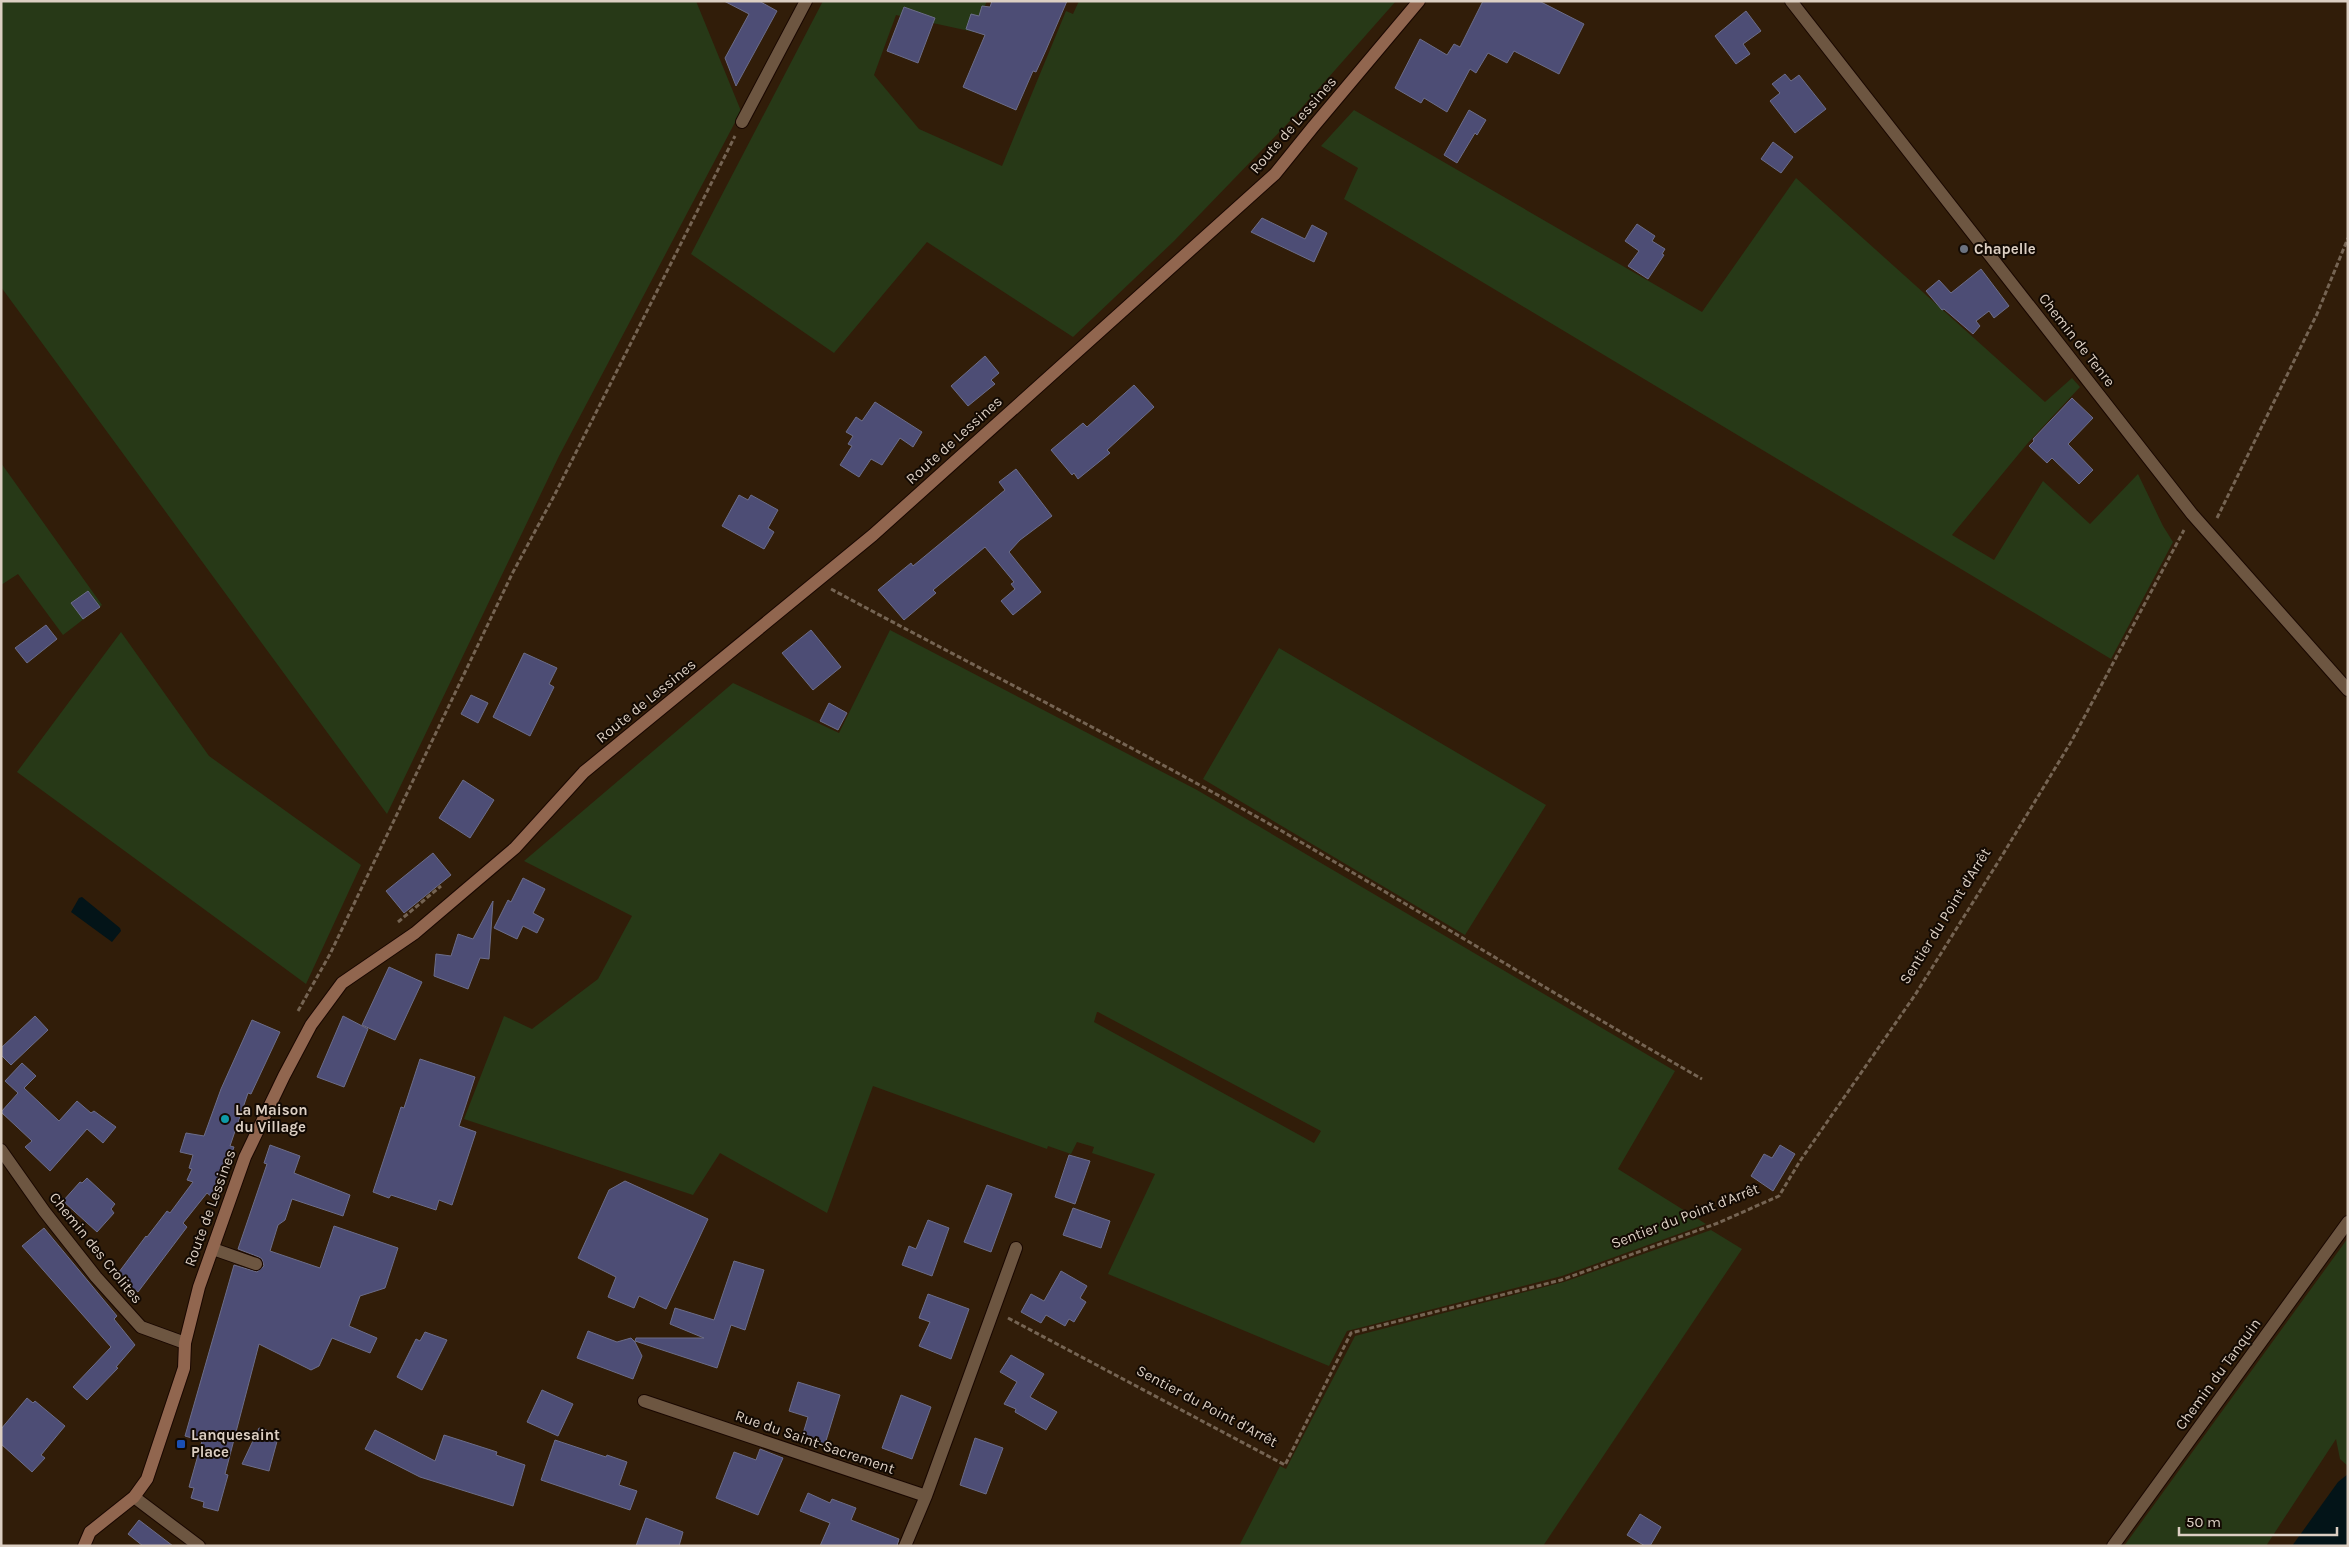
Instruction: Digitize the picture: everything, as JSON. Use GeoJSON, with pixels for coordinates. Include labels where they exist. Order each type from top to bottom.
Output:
{"type":"FeatureCollection","features":[{"type":"Feature","properties":{"kind":"main road","name":"Route de Lessines"},"geometry":{"type":"LineString","coordinates":[[84,1546],[90,1532],[134,1497],[147,1479],[184,1368],[184,1343],[199,1287],[245,1157],[311,1025],[342,983],[415,933],[514,848],[584,772],[817,582],[1275,174],[1312,127],[1420,1]]}},
{"type":"Feature","properties":{"kind":"street"},"geometry":{"type":"LineString","coordinates":[[742,122],[806,1]]}},
{"type":"Feature","properties":{"kind":"street","name":"Chemin de Tenre"},"geometry":{"type":"LineString","coordinates":[[1791,1],[2192,514],[2210,532],[2348,690]]}},
{"type":"Feature","properties":{"kind":"street","name":"Chemin des Crolites"},"geometry":{"type":"LineString","coordinates":[[1,1150],[44,1211],[96,1278],[141,1327],[184,1343]]}},
{"type":"Feature","properties":{"kind":"street","name":"Chemin du Tanquin"},"geometry":{"type":"LineString","coordinates":[[2113,1546],[2348,1222]]}},
{"type":"Feature","properties":{"kind":"street"},"geometry":{"type":"LineString","coordinates":[[905,1546],[926,1496],[1016,1248]]}},
{"type":"Feature","properties":{"kind":"street"},"geometry":{"type":"LineString","coordinates":[[212,1249],[256,1264]]}},
{"type":"Feature","properties":{"kind":"street","name":"Rue du Saint-Sacrement"},"geometry":{"type":"LineString","coordinates":[[644,1401],[926,1496]]}},
{"type":"Feature","properties":{"kind":"street"},"geometry":{"type":"LineString","coordinates":[[134,1497],[199,1546]]}},
{"type":"Feature","properties":{"kind":"path"},"geometry":{"type":"LineString","coordinates":[[330,954],[512,574],[554,496],[742,122]]}},
{"type":"Feature","properties":{"kind":"path"},"geometry":{"type":"LineString","coordinates":[[2210,532],[2317,314],[2348,238]]}},
{"type":"Feature","properties":{"kind":"path","name":"Sentier du Point d'Arrêt"},"geometry":{"type":"LineString","coordinates":[[994,1311],[1285,1465],[1351,1333],[1561,1280],[1718,1223],[1779,1196],[1800,1161],[1915,995],[2071,742],[2192,514]]}},
{"type":"Feature","properties":{"kind":"path"},"geometry":{"type":"LineString","coordinates":[[817,582],[1063,712],[1286,834],[1544,988],[1702,1079]]}},
{"type":"Feature","properties":{"kind":"green space"},"geometry":{"type":"Polygon","coordinates":[[[1,1],[696,1],[741,111],[559,456],[387,814],[1,287],[1,1]]]}},
{"type":"Feature","properties":{"kind":"green space"},"geometry":{"type":"Polygon","coordinates":[[[823,1],[987,1],[974,32],[896,15],[874,75],[919,129],[1002,166],[1066,11],[1073,14],[1079,1],[1396,1],[1290,121],[1174,241],[1073,337],[927,242],[834,353],[691,254],[823,1]]]}},
{"type":"Feature","properties":{"kind":"green space"},"geometry":{"type":"Polygon","coordinates":[[[1354,110],[1702,312],[1796,178],[2045,402],[2072,378],[2080,387],[2027,444],[1952,535],[1994,560],[2043,481],[2090,524],[2138,474],[2163,526],[2173,542],[2111,659],[1344,199],[1358,168],[1321,146],[1354,110]]]}},
{"type":"Feature","properties":{"kind":"green space"},"geometry":{"type":"Polygon","coordinates":[[[1,463],[102,605],[63,635],[18,574],[1,585],[1,463]]]}},
{"type":"Feature","properties":{"kind":"green space"},"geometry":{"type":"Polygon","coordinates":[[[890,630],[1197,790],[1675,1071],[1618,1169],[1706,1224],[1562,1276],[1347,1331],[1329,1366],[1108,1274],[1155,1174],[1092,1153],[1094,1147],[1077,1142],[1071,1154],[1048,1146],[1047,1149],[873,1086],[827,1213],[720,1153],[693,1195],[464,1119],[504,1016],[532,1029],[598,979],[632,916],[524,861],[733,683],[839,733],[890,630]],[[1098,1012],[1094,1022],[1314,1143],[1321,1131],[1098,1012]]]}},
{"type":"Feature","properties":{"kind":"green space"},"geometry":{"type":"Polygon","coordinates":[[[121,632],[209,756],[361,865],[306,984],[17,772],[121,632]]]}},
{"type":"Feature","properties":{"kind":"green space"},"geometry":{"type":"Polygon","coordinates":[[[1279,648],[1546,805],[1465,935],[1203,779],[1279,648]]]}},
{"type":"Feature","properties":{"kind":"green space"},"geometry":{"type":"Polygon","coordinates":[[[1711,1230],[1742,1249],[1543,1546],[1239,1546],[1280,1466],[1286,1469],[1355,1336],[1564,1282],[1711,1230]]]}},
{"type":"Feature","properties":{"kind":"green space"},"geometry":{"type":"Polygon","coordinates":[[[2348,1238],[2348,1466],[2340,1459],[2336,1439],[2266,1546],[2124,1546],[2348,1238]]]}},
{"type":"Feature","properties":{"kind":"shaded area"},"geometry":{"type":"Polygon","coordinates":[[[82,897],[120,928],[121,931],[112,942],[71,912],[79,898],[82,897]]]}},
{"type":"Feature","properties":{"kind":"shaded area"},"geometry":{"type":"Polygon","coordinates":[[[2348,1474],[2348,1546],[2292,1546],[2338,1482],[2348,1474]]]}},
{"type":"Feature","properties":{"kind":"building"},"geometry":{"type":"Polygon","coordinates":[[[724,1],[759,1],[777,11],[736,86],[725,58],[749,14],[724,1]]]}},
{"type":"Feature","properties":{"kind":"building"},"geometry":{"type":"Polygon","coordinates":[[[992,1],[1067,1],[1036,72],[1033,71],[1016,110],[963,87],[985,35],[966,29],[971,14],[979,16],[982,6],[990,7],[992,1]]]}},
{"type":"Feature","properties":{"kind":"building"},"geometry":{"type":"Polygon","coordinates":[[[1483,1],[1539,1],[1584,24],[1559,74],[1514,51],[1507,63],[1488,53],[1476,73],[1470,69],[1447,112],[1424,98],[1421,103],[1395,88],[1420,39],[1447,55],[1454,44],[1460,47],[1483,1]]]}},
{"type":"Feature","properties":{"kind":"building"},"geometry":{"type":"Polygon","coordinates":[[[904,7],[935,18],[918,63],[887,51],[904,7]]]}},
{"type":"Feature","properties":{"kind":"building"},"geometry":{"type":"Polygon","coordinates":[[[1746,11],[1761,31],[1743,44],[1750,54],[1736,64],[1715,36],[1746,11]]]}},
{"type":"Feature","properties":{"kind":"building"},"geometry":{"type":"Polygon","coordinates":[[[1785,74],[1791,81],[1799,75],[1826,109],[1795,133],[1770,101],[1780,93],[1772,84],[1785,74]]]}},
{"type":"Feature","properties":{"kind":"building"},"geometry":{"type":"Polygon","coordinates":[[[1469,110],[1486,120],[1477,135],[1475,133],[1457,163],[1444,155],[1469,110]]]}},
{"type":"Feature","properties":{"kind":"building"},"geometry":{"type":"Polygon","coordinates":[[[1773,142],[1793,157],[1781,173],[1761,159],[1773,142]]]}},
{"type":"Feature","properties":{"kind":"building"},"geometry":{"type":"Polygon","coordinates":[[[1262,218],[1305,239],[1312,225],[1327,233],[1314,262],[1251,232],[1262,218]]]}},
{"type":"Feature","properties":{"kind":"building"},"geometry":{"type":"Polygon","coordinates":[[[1637,224],[1655,236],[1652,241],[1665,249],[1662,254],[1664,255],[1648,279],[1628,266],[1639,251],[1625,241],[1637,224]]]}},
{"type":"Feature","properties":{"kind":"building"},"geometry":{"type":"Polygon","coordinates":[[[1981,269],[2009,306],[1994,318],[1989,311],[1976,321],[1980,326],[1973,334],[1944,309],[1942,310],[1926,291],[1939,280],[1951,293],[1981,269]]]}},
{"type":"Feature","properties":{"kind":"building"},"geometry":{"type":"Polygon","coordinates":[[[985,356],[999,373],[991,380],[995,384],[968,406],[951,386],[985,356]]]}},
{"type":"Feature","properties":{"kind":"building"},"geometry":{"type":"Polygon","coordinates":[[[1134,385],[1154,407],[1107,450],[1110,453],[1078,479],[1074,473],[1072,475],[1051,450],[1083,423],[1087,427],[1134,385]]]}},
{"type":"Feature","properties":{"kind":"building"},"geometry":{"type":"Polygon","coordinates":[[[2072,398],[2093,418],[2068,444],[2093,470],[2079,484],[2052,458],[2047,463],[2029,446],[2034,441],[2033,439],[2072,398]]]}},
{"type":"Feature","properties":{"kind":"building"},"geometry":{"type":"Polygon","coordinates":[[[875,402],[922,432],[913,447],[900,438],[882,465],[871,459],[859,477],[840,465],[852,446],[848,444],[853,436],[846,432],[856,417],[862,421],[875,402]]]}},
{"type":"Feature","properties":{"kind":"building"},"geometry":{"type":"Polygon","coordinates":[[[1016,469],[1052,516],[1020,540],[1009,552],[1041,592],[1013,615],[1001,601],[1015,589],[1011,584],[1014,582],[985,547],[933,590],[936,593],[904,620],[878,590],[911,563],[913,566],[1005,490],[999,482],[1016,469]]]}},
{"type":"Feature","properties":{"kind":"building"},"geometry":{"type":"Polygon","coordinates":[[[739,495],[748,500],[751,495],[778,510],[768,528],[774,532],[764,549],[722,526],[739,495]]]}},
{"type":"Feature","properties":{"kind":"building"},"geometry":{"type":"Polygon","coordinates":[[[88,591],[100,607],[83,619],[71,603],[88,591]]]}},
{"type":"Feature","properties":{"kind":"building"},"geometry":{"type":"Polygon","coordinates":[[[46,625],[57,639],[27,663],[15,648],[46,625]]]}},
{"type":"Feature","properties":{"kind":"building"},"geometry":{"type":"Polygon","coordinates":[[[811,630],[841,667],[813,690],[782,653],[811,630]]]}},
{"type":"Feature","properties":{"kind":"building"},"geometry":{"type":"Polygon","coordinates":[[[524,653],[557,668],[549,684],[554,687],[530,736],[493,717],[524,653]]]}},
{"type":"Feature","properties":{"kind":"building"},"geometry":{"type":"Polygon","coordinates":[[[471,695],[488,703],[478,723],[461,714],[471,695]]]}},
{"type":"Feature","properties":{"kind":"building"},"geometry":{"type":"Polygon","coordinates":[[[829,703],[847,713],[838,730],[820,721],[829,703]]]}},
{"type":"Feature","properties":{"kind":"building"},"geometry":{"type":"Polygon","coordinates":[[[463,780],[494,800],[470,838],[439,818],[463,780]]]}},
{"type":"Feature","properties":{"kind":"building"},"geometry":{"type":"Polygon","coordinates":[[[433,853],[451,875],[404,913],[386,891],[433,853]]]}},
{"type":"Feature","properties":{"kind":"building"},"geometry":{"type":"Polygon","coordinates":[[[523,878],[545,889],[533,913],[544,919],[537,933],[523,926],[517,939],[494,928],[508,900],[511,902],[523,878]]]}},
{"type":"Feature","properties":{"kind":"building"},"geometry":{"type":"Polygon","coordinates":[[[493,901],[489,959],[480,958],[468,989],[434,976],[436,954],[451,956],[458,934],[473,939],[493,901]]]}},
{"type":"Feature","properties":{"kind":"building"},"geometry":{"type":"Polygon","coordinates":[[[389,967],[422,982],[395,1040],[362,1025],[389,967]]]}},
{"type":"Feature","properties":{"kind":"building"},"geometry":{"type":"Polygon","coordinates":[[[35,1016],[48,1030],[11,1065],[1,1055],[1,1048],[35,1016]]]}},
{"type":"Feature","properties":{"kind":"building"},"geometry":{"type":"Polygon","coordinates":[[[343,1016],[368,1029],[344,1087],[317,1077],[343,1016]]]}},
{"type":"Feature","properties":{"kind":"building"},"geometry":{"type":"Polygon","coordinates":[[[252,1020],[280,1032],[251,1094],[248,1093],[230,1146],[234,1147],[222,1180],[219,1179],[212,1197],[207,1193],[183,1223],[187,1227],[138,1292],[116,1276],[146,1236],[167,1211],[170,1213],[193,1182],[187,1180],[192,1169],[189,1168],[193,1155],[180,1152],[186,1133],[204,1136],[221,1089],[252,1020]]]}},
{"type":"Feature","properties":{"kind":"building"},"geometry":{"type":"Polygon","coordinates":[[[420,1059],[475,1077],[459,1126],[476,1132],[452,1205],[439,1200],[436,1210],[391,1195],[389,1198],[373,1192],[401,1107],[404,1108],[420,1059]]]}},
{"type":"Feature","properties":{"kind":"building"},"geometry":{"type":"Polygon","coordinates":[[[22,1063],[36,1076],[24,1088],[59,1121],[77,1101],[91,1113],[94,1111],[116,1127],[103,1143],[87,1129],[50,1171],[25,1147],[32,1141],[1,1112],[18,1093],[5,1081],[22,1063]]]}},
{"type":"Feature","properties":{"kind":"building"},"geometry":{"type":"Polygon","coordinates":[[[270,1145],[300,1156],[294,1173],[350,1195],[343,1216],[292,1199],[285,1220],[278,1225],[270,1251],[320,1268],[334,1226],[398,1248],[385,1288],[360,1296],[349,1326],[377,1338],[370,1353],[332,1338],[319,1366],[311,1370],[259,1344],[225,1474],[228,1475],[218,1511],[203,1507],[204,1502],[191,1498],[194,1488],[189,1487],[202,1441],[185,1436],[234,1265],[257,1272],[264,1266],[262,1259],[259,1257],[238,1249],[267,1164],[264,1163],[270,1145]]]}},
{"type":"Feature","properties":{"kind":"building"},"geometry":{"type":"Polygon","coordinates":[[[1780,1145],[1795,1154],[1773,1191],[1751,1176],[1764,1154],[1772,1158],[1780,1145]]]}},
{"type":"Feature","properties":{"kind":"building"},"geometry":{"type":"Polygon","coordinates":[[[1069,1155],[1090,1161],[1075,1204],[1055,1197],[1069,1155]]]}},
{"type":"Feature","properties":{"kind":"building"},"geometry":{"type":"Polygon","coordinates":[[[87,1178],[115,1204],[111,1209],[114,1213],[97,1232],[63,1201],[80,1182],[82,1183],[87,1178]]]}},
{"type":"Feature","properties":{"kind":"building"},"geometry":{"type":"Polygon","coordinates":[[[625,1181],[708,1219],[666,1309],[639,1296],[634,1308],[608,1297],[616,1277],[578,1258],[609,1190],[625,1181]]]}},
{"type":"Feature","properties":{"kind":"building"},"geometry":{"type":"Polygon","coordinates":[[[987,1185],[1012,1194],[991,1252],[964,1242],[987,1185]]]}},
{"type":"Feature","properties":{"kind":"building"},"geometry":{"type":"Polygon","coordinates":[[[1073,1208],[1110,1221],[1101,1248],[1063,1235],[1073,1208]]]}},
{"type":"Feature","properties":{"kind":"building"},"geometry":{"type":"Polygon","coordinates":[[[928,1220],[949,1228],[932,1276],[902,1265],[909,1246],[916,1249],[928,1220]]]}},
{"type":"Feature","properties":{"kind":"building"},"geometry":{"type":"Polygon","coordinates":[[[44,1228],[117,1316],[114,1319],[135,1345],[116,1367],[118,1368],[87,1400],[73,1387],[111,1347],[22,1246],[44,1228]]]}},
{"type":"Feature","properties":{"kind":"building"},"geometry":{"type":"Polygon","coordinates":[[[734,1261],[764,1270],[745,1330],[731,1325],[717,1368],[635,1341],[636,1338],[704,1338],[670,1324],[675,1308],[714,1320],[734,1261]]]}},
{"type":"Feature","properties":{"kind":"building"},"geometry":{"type":"Polygon","coordinates":[[[1061,1271],[1087,1286],[1080,1298],[1086,1302],[1074,1322],[1069,1319],[1065,1326],[1046,1315],[1041,1323],[1021,1312],[1031,1294],[1044,1301],[1061,1271]]]}},
{"type":"Feature","properties":{"kind":"building"},"geometry":{"type":"Polygon","coordinates":[[[928,1294],[969,1309],[951,1359],[919,1346],[930,1322],[919,1318],[928,1294]]]}},
{"type":"Feature","properties":{"kind":"building"},"geometry":{"type":"Polygon","coordinates":[[[588,1331],[617,1342],[631,1338],[635,1342],[642,1356],[633,1379],[577,1358],[588,1331]]]}},
{"type":"Feature","properties":{"kind":"building"},"geometry":{"type":"Polygon","coordinates":[[[425,1332],[447,1340],[422,1390],[397,1377],[416,1339],[420,1341],[425,1332]]]}},
{"type":"Feature","properties":{"kind":"building"},"geometry":{"type":"Polygon","coordinates":[[[1011,1355],[1044,1374],[1030,1397],[1057,1412],[1046,1430],[1015,1412],[1016,1409],[1004,1404],[1017,1382],[1000,1372],[1011,1355]]]}},
{"type":"Feature","properties":{"kind":"building"},"geometry":{"type":"Polygon","coordinates":[[[798,1382],[840,1395],[825,1444],[802,1437],[808,1417],[789,1411],[798,1382]]]}},
{"type":"Feature","properties":{"kind":"building"},"geometry":{"type":"Polygon","coordinates":[[[542,1390],[573,1404],[558,1436],[527,1422],[542,1390]]]}},
{"type":"Feature","properties":{"kind":"building"},"geometry":{"type":"Polygon","coordinates":[[[901,1395],[931,1407],[912,1459],[882,1448],[901,1395]]]}},
{"type":"Feature","properties":{"kind":"building"},"geometry":{"type":"Polygon","coordinates":[[[27,1398],[33,1403],[35,1401],[65,1426],[41,1455],[45,1458],[32,1472],[1,1444],[1,1429],[27,1398]]]}},
{"type":"Feature","properties":{"kind":"building"},"geometry":{"type":"Polygon","coordinates":[[[259,1428],[279,1434],[269,1471],[242,1464],[259,1428]]]}},
{"type":"Feature","properties":{"kind":"building"},"geometry":{"type":"Polygon","coordinates":[[[375,1430],[435,1461],[444,1435],[497,1452],[496,1455],[525,1465],[513,1506],[420,1477],[365,1449],[375,1430]]]}},
{"type":"Feature","properties":{"kind":"building"},"geometry":{"type":"Polygon","coordinates":[[[975,1438],[1003,1448],[986,1494],[960,1485],[975,1438]]]}},
{"type":"Feature","properties":{"kind":"building"},"geometry":{"type":"Polygon","coordinates":[[[555,1440],[627,1462],[619,1485],[637,1491],[630,1510],[541,1480],[555,1440]]]}},
{"type":"Feature","properties":{"kind":"building"},"geometry":{"type":"Polygon","coordinates":[[[760,1449],[783,1458],[758,1515],[716,1498],[734,1452],[756,1460],[760,1449]]]}},
{"type":"Feature","properties":{"kind":"building"},"geometry":{"type":"Polygon","coordinates":[[[808,1493],[830,1503],[832,1499],[856,1508],[851,1520],[899,1539],[897,1546],[820,1546],[830,1523],[800,1511],[808,1493]]]}},
{"type":"Feature","properties":{"kind":"building"},"geometry":{"type":"Polygon","coordinates":[[[1640,1514],[1661,1527],[1650,1546],[1645,1546],[1627,1535],[1640,1514]]]}},
{"type":"Feature","properties":{"kind":"building"},"geometry":{"type":"Polygon","coordinates":[[[646,1518],[683,1532],[679,1546],[636,1546],[646,1518]]]}},
{"type":"Feature","properties":{"kind":"building"},"geometry":{"type":"Polygon","coordinates":[[[139,1520],[173,1546],[143,1546],[128,1534],[139,1520]]]}},
{"type":"Feature","properties":{"kind":"place","name":"Chapelle"},"geometry":{"type":"Point","coordinates":[1964,249]}},
{"type":"Feature","properties":{"kind":"place","name":"La Maison du Village"},"geometry":{"type":"Point","coordinates":[225,1119]}},
{"type":"Feature","properties":{"kind":"place","name":"Lanquesaint Place"},"geometry":{"type":"Point","coordinates":[181,1444]}}]}
